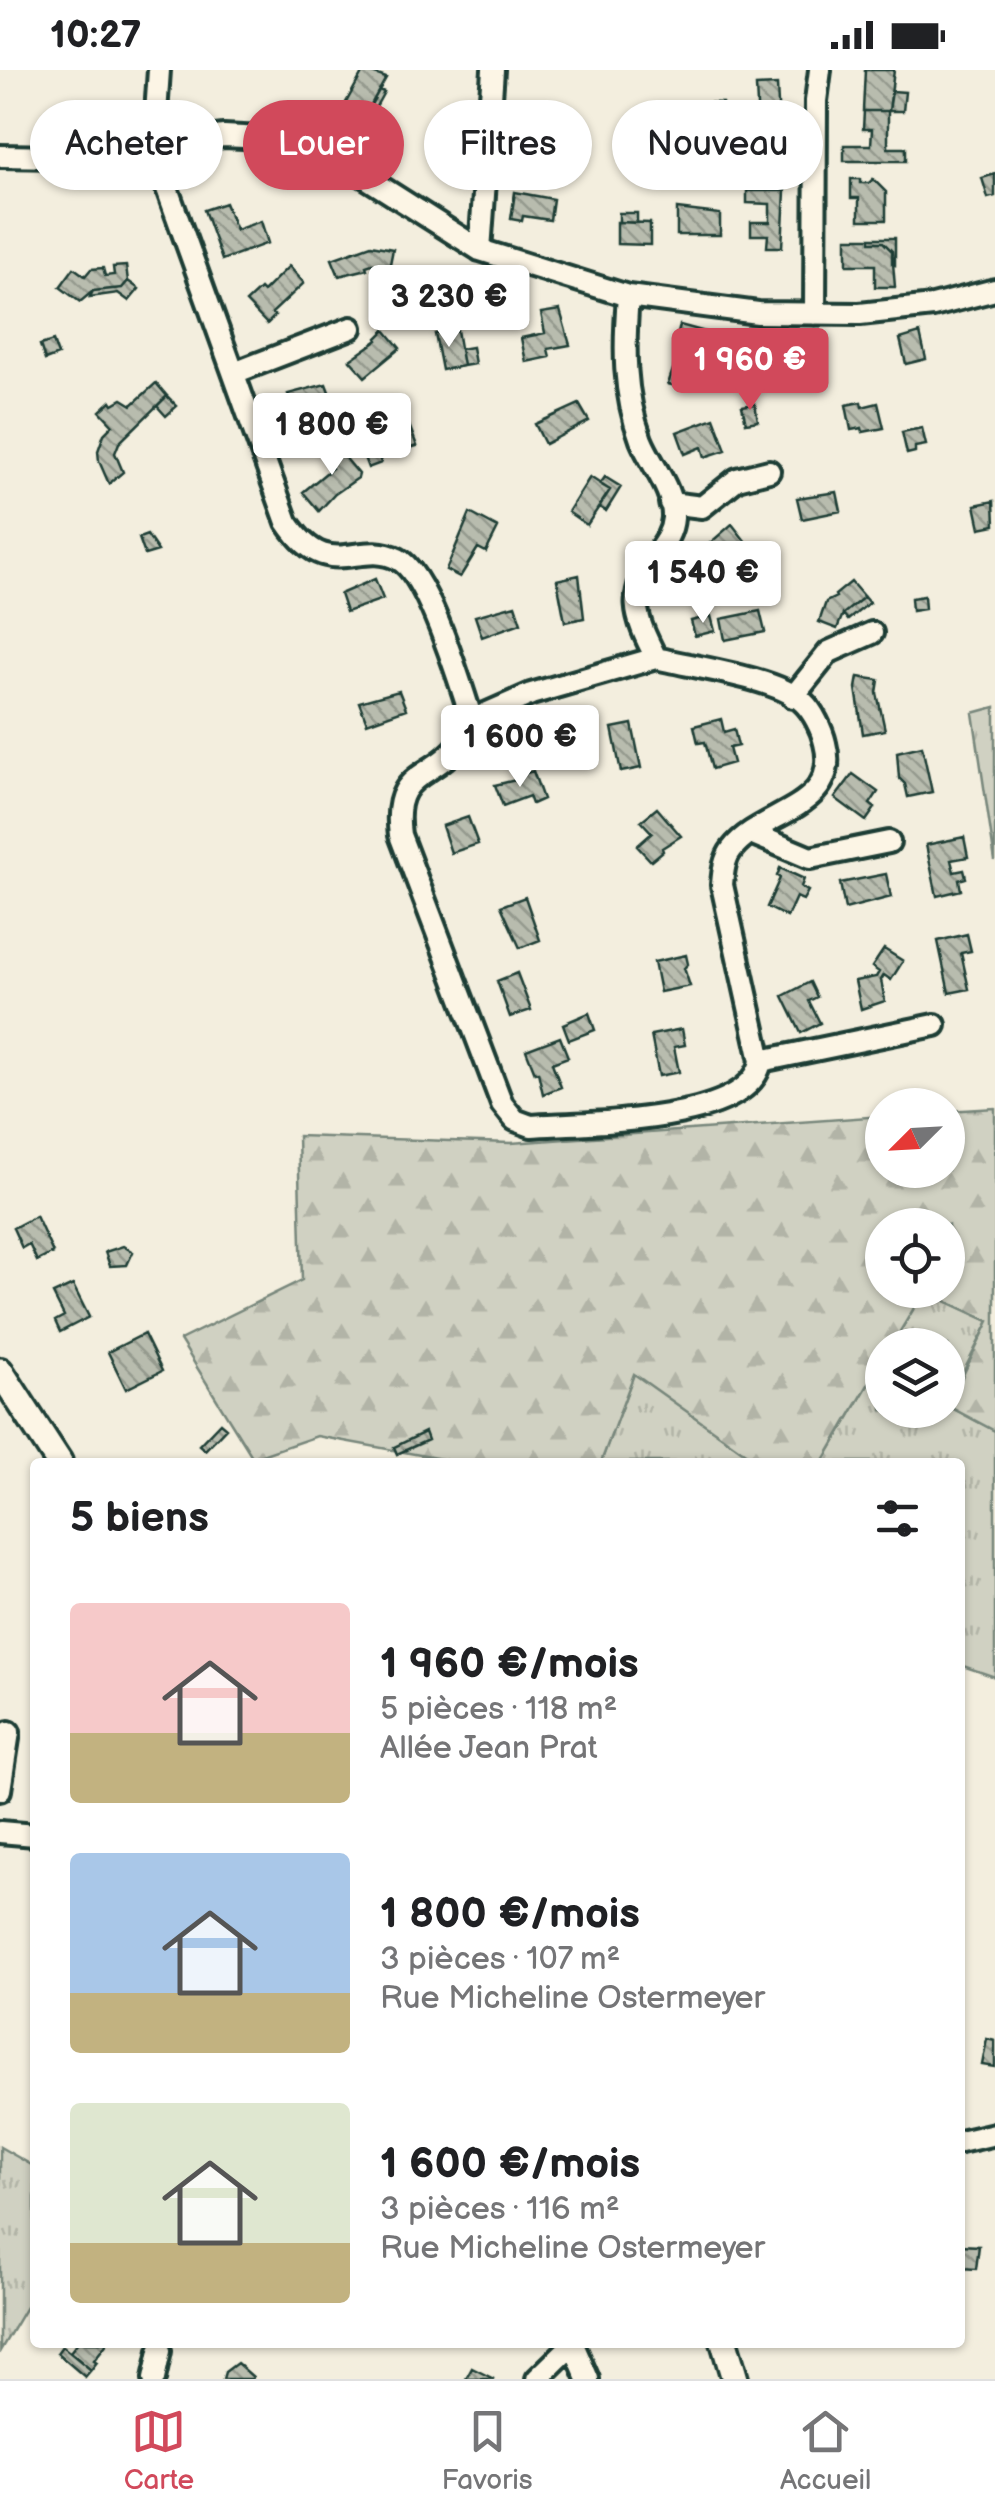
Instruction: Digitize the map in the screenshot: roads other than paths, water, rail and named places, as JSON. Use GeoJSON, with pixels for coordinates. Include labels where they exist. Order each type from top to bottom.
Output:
{"type":"FeatureCollection","features":[{"type":"Feature","properties":{"kind":"main road"},"geometry":{"type":"LineString","coordinates":[[0,1370],[56,1458]]}},
{"type":"Feature","properties":{"kind":"main road"},"geometry":{"type":"LineString","coordinates":[[718,2379],[721,2348]]}},
{"type":"Feature","properties":{"kind":"main road"},"geometry":{"type":"LineString","coordinates":[[724,2348],[735,2379]]}},
{"type":"Feature","properties":{"kind":"street"},"geometry":{"type":"LineString","coordinates":[[158,100],[160,70]]}},
{"type":"Feature","properties":{"kind":"street"},"geometry":{"type":"LineString","coordinates":[[480,250],[492,70]]}},
{"type":"Feature","properties":{"kind":"street"},"geometry":{"type":"LineString","coordinates":[[815,314],[816,102],[820,70]]}},
{"type":"Feature","properties":{"kind":"street"},"geometry":{"type":"LineString","coordinates":[[223,136],[284,138],[340,161],[480,250],[628,296],[758,312],[860,314],[933,306],[995,290]]}},
{"type":"Feature","properties":{"kind":"street"},"geometry":{"type":"LineString","coordinates":[[0,156],[30,157]]}},
{"type":"Feature","properties":{"kind":"street"},"geometry":{"type":"LineString","coordinates":[[168,190],[287,522],[297,538],[314,551],[335,558],[384,554],[400,560],[415,574],[428,599],[472,720]]}},
{"type":"Feature","properties":{"kind":"street"},"geometry":{"type":"LineString","coordinates":[[628,296],[624,353],[629,397],[642,442],[673,517],[667,540],[641,574],[635,600],[640,626],[656,658]]}},
{"type":"Feature","properties":{"kind":"street"},"geometry":{"type":"LineString","coordinates":[[234,373],[352,328]]}},
{"type":"Feature","properties":{"kind":"street"},"geometry":{"type":"LineString","coordinates":[[670,503],[702,508],[737,480],[769,471]]}},
{"type":"Feature","properties":{"kind":"street"},"geometry":{"type":"LineString","coordinates":[[793,696],[829,652],[872,633]]}},
{"type":"Feature","properties":{"kind":"street"},"geometry":{"type":"LineString","coordinates":[[656,658],[776,686],[804,703],[823,735],[827,750],[822,784],[790,811],[730,850],[723,867],[722,886],[762,1061],[759,1074],[740,1093],[684,1113],[531,1126],[515,1120],[502,1104],[400,835],[397,815],[398,802],[410,784],[460,744],[472,720],[531,694],[656,658]]}},
{"type":"Feature","properties":{"kind":"street"},"geometry":{"type":"LineString","coordinates":[[751,833],[810,858],[889,842]]}},
{"type":"Feature","properties":{"kind":"street"},"geometry":{"type":"LineString","coordinates":[[762,1061],[935,1025]]}},
{"type":"Feature","properties":{"kind":"street"},"geometry":{"type":"LineString","coordinates":[[0,1790],[9,1732]]}},
{"type":"Feature","properties":{"kind":"street"},"geometry":{"type":"LineString","coordinates":[[0,1832],[30,1835]]}},
{"type":"Feature","properties":{"kind":"street"},"geometry":{"type":"LineString","coordinates":[[965,2141],[995,2134]]}},
{"type":"Feature","properties":{"kind":"street"},"geometry":{"type":"LineString","coordinates":[[537,2379],[568,2348]]}},
{"type":"Feature","properties":{"kind":"street"},"geometry":{"type":"LineString","coordinates":[[575,2348],[588,2379]]}},
{"type":"Feature","properties":{"kind":"street"},"geometry":{"type":"LineString","coordinates":[[154,2379],[160,2350]]}}]}
